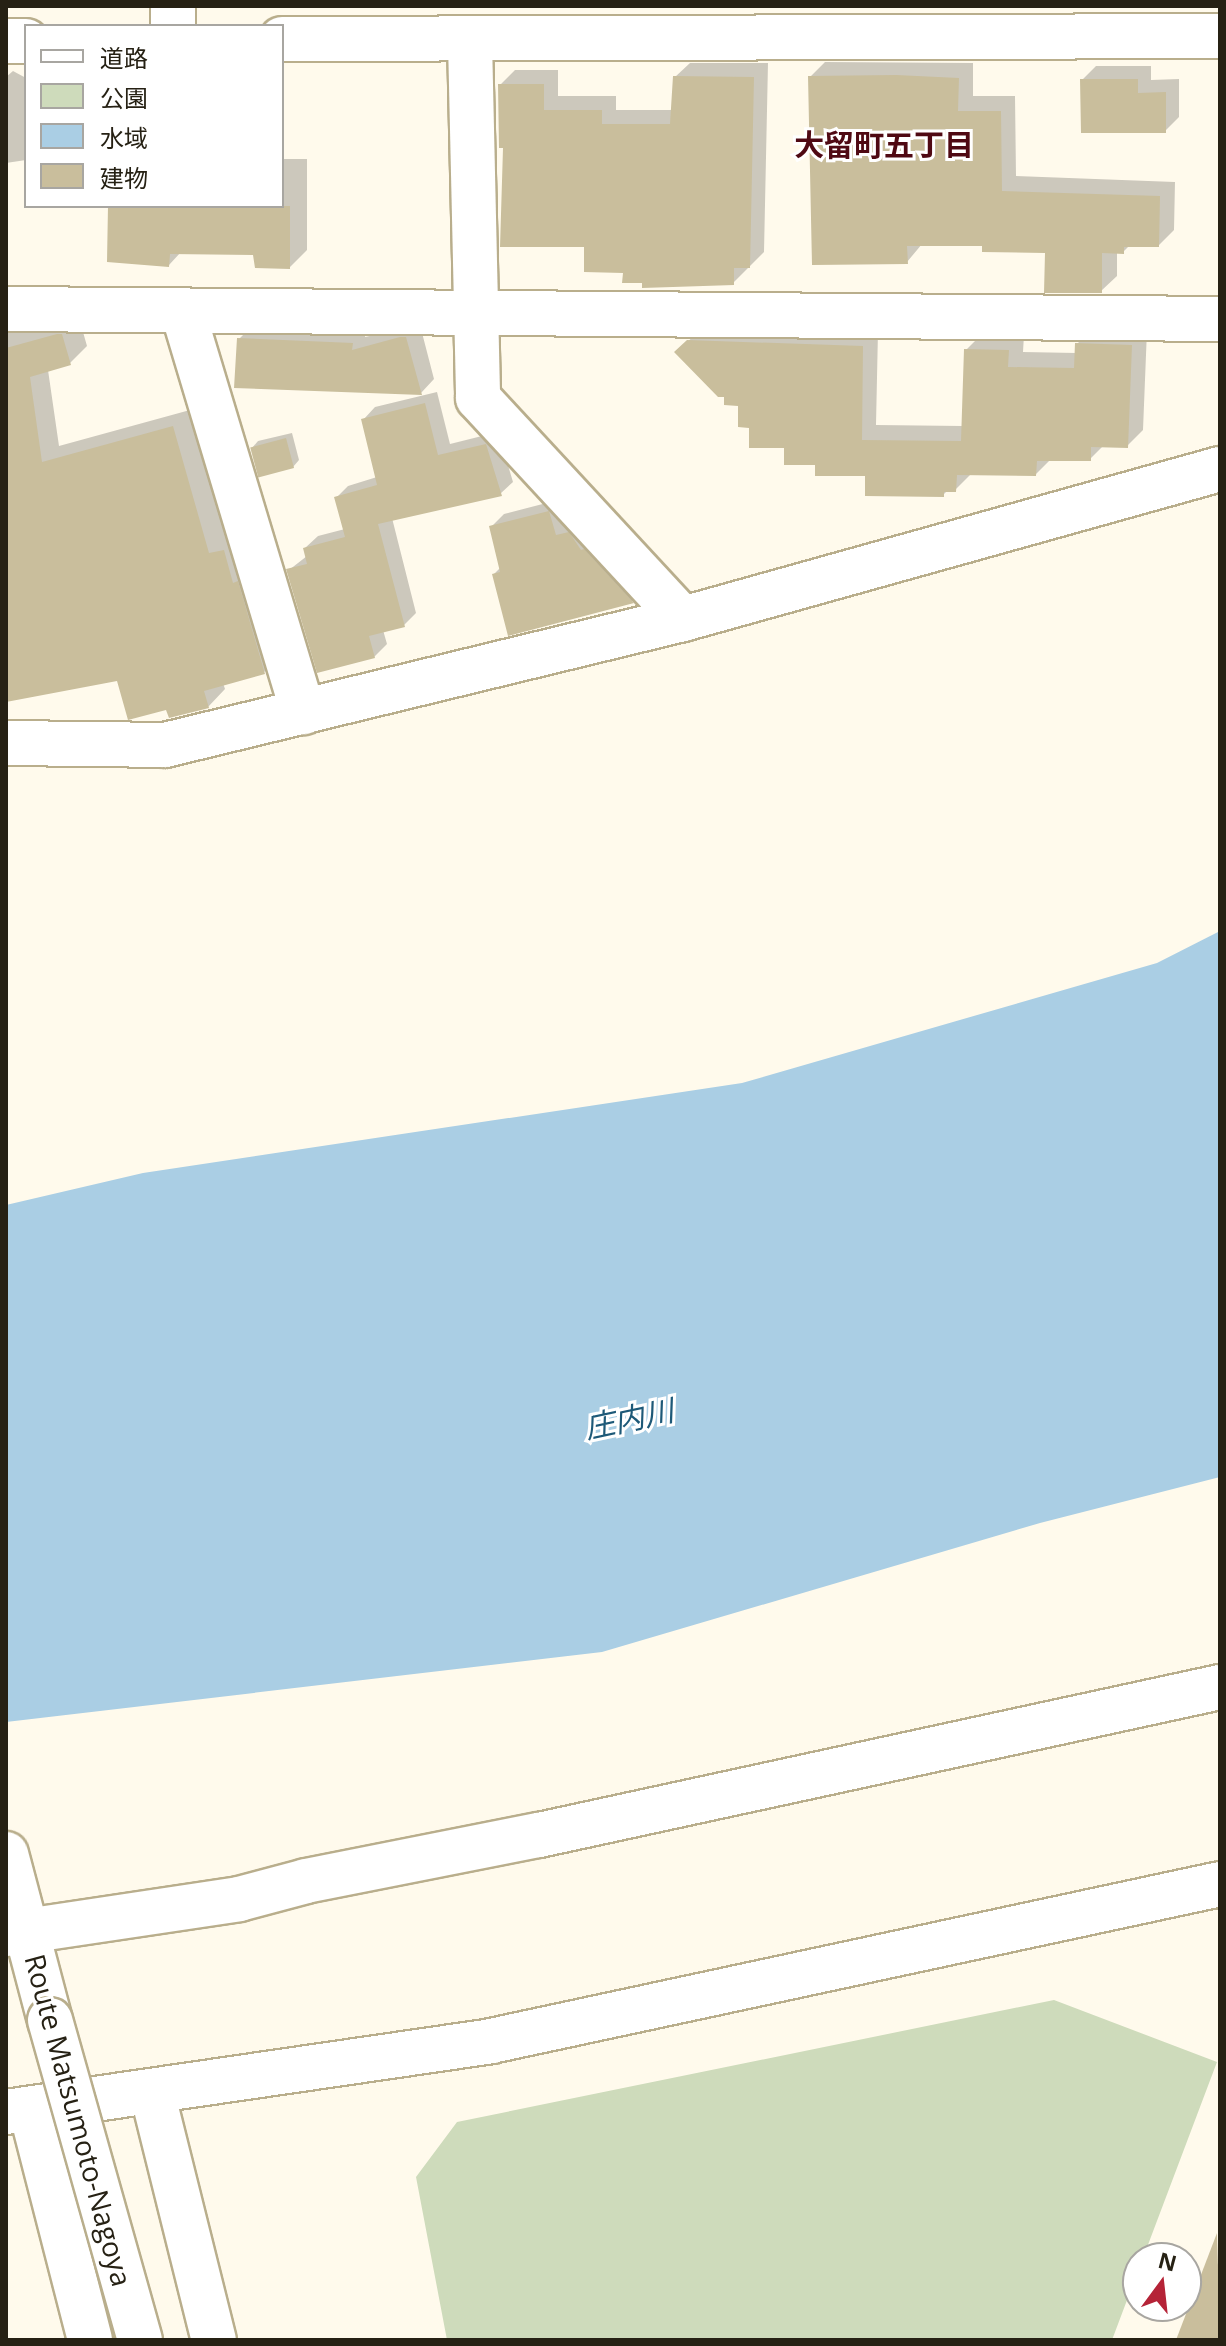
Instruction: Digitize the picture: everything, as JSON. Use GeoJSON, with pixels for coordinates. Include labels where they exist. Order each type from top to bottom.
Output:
{"type":"FeatureCollection","features":[{"type":"Feature","properties":{"kind":"street"},"geometry":{"type":"LineString","coordinates":[[284,39],[470,41],[1220,36]]}},
{"type":"Feature","properties":{"kind":"street"},"geometry":{"type":"LineString","coordinates":[[470,41],[473,313],[478,398],[683,619]]}},
{"type":"Feature","properties":{"kind":"street"},"geometry":{"type":"LineString","coordinates":[[6,309],[1220,319]]}},
{"type":"Feature","properties":{"kind":"street"},"geometry":{"type":"LineString","coordinates":[[183,312],[303,712]]}},
{"type":"Feature","properties":{"kind":"street"},"geometry":{"type":"LineString","coordinates":[[6,743],[165,745],[683,619],[1220,469]]}},
{"type":"Feature","properties":{"kind":"street"},"geometry":{"type":"LineString","coordinates":[[17,1932],[73,1921],[239,1899],[306,1881],[539,1835],[1220,1687]]}},
{"type":"Feature","properties":{"kind":"street","name":"Route Matsumoto-Nagoya"},"geometry":{"type":"LineString","coordinates":[[8,1863],[17,1932],[50,2020],[140,2340]]}},
{"type":"Feature","properties":{"kind":"street"},"geometry":{"type":"LineString","coordinates":[[90,2340],[18,2111],[491,2041],[1220,1884]]}},
{"type":"Feature","properties":{"kind":"street"},"geometry":{"type":"LineString","coordinates":[[152,2092],[214,2340]]}},
{"type":"Feature","properties":{"kind":"green space"},"geometry":{"type":"Polygon","coordinates":[[[1054,2000],[1217,2062],[1149,2242],[1122,2242],[1122,2313],[1112,2340],[447,2340],[416,2177],[457,2122],[1054,2000]]]}},
{"type":"Feature","properties":{"kind":"water","name":"庄内川"},"geometry":{"type":"Polygon","coordinates":[[[1220,931],[1220,1477],[1040,1523],[602,1652],[6,1722],[6,1205],[143,1173],[742,1083],[1157,963],[1220,931]]]}},
{"type":"Feature","properties":{"kind":"building"},"geometry":{"type":"Polygon","coordinates":[[[673,76],[754,77],[750,268],[734,268],[734,285],[642,288],[642,283],[622,283],[623,273],[584,272],[584,247],[500,247],[503,148],[499,148],[498,84],[544,84],[544,110],[602,110],[602,124],[670,124],[673,76]]]}},
{"type":"Feature","properties":{"kind":"building"},"geometry":{"type":"Polygon","coordinates":[[[808,76],[959,78],[958,111],[1001,111],[1002,191],[1160,196],[1159,247],[1124,247],[1124,254],[1102,253],[1102,293],[1044,293],[1045,253],[982,252],[982,246],[907,246],[908,264],[812,265],[808,76]]]}},
{"type":"Feature","properties":{"kind":"building"},"geometry":{"type":"Polygon","coordinates":[[[1080,79],[1138,79],[1138,93],[1166,92],[1166,133],[1081,133],[1080,79]]]}},
{"type":"Feature","properties":{"kind":"building"},"geometry":{"type":"Polygon","coordinates":[[[290,206],[290,269],[255,268],[253,255],[170,254],[169,267],[107,262],[108,208],[290,206]]]}},
{"type":"Feature","properties":{"kind":"building"},"geometry":{"type":"Polygon","coordinates":[[[62,334],[71,365],[30,377],[42,462],[173,426],[209,553],[224,550],[233,583],[238,581],[265,674],[204,691],[209,708],[169,718],[166,710],[128,720],[117,681],[6,702],[6,348],[62,334]]]}},
{"type":"Feature","properties":{"kind":"building"},"geometry":{"type":"Polygon","coordinates":[[[406,337],[422,395],[234,388],[237,338],[353,343],[352,350],[406,337]]]}},
{"type":"Feature","properties":{"kind":"building"},"geometry":{"type":"Polygon","coordinates":[[[687,340],[863,346],[862,440],[961,441],[964,349],[1009,350],[1008,367],[1074,368],[1075,343],[1132,345],[1128,448],[1091,447],[1091,461],[1037,461],[1036,476],[957,475],[956,492],[944,492],[944,497],[865,496],[865,476],[815,476],[815,465],[784,465],[784,448],[749,448],[749,428],[738,427],[738,406],[724,405],[724,397],[718,397],[674,352],[687,340]]]}},
{"type":"Feature","properties":{"kind":"building"},"geometry":{"type":"Polygon","coordinates":[[[425,403],[438,455],[486,444],[502,496],[378,524],[405,627],[369,636],[375,658],[317,673],[286,569],[307,564],[303,548],[345,537],[334,497],[377,485],[361,419],[425,403]]]}},
{"type":"Feature","properties":{"kind":"building"},"geometry":{"type":"Polygon","coordinates":[[[286,438],[294,468],[258,478],[250,448],[286,438]]]}},
{"type":"Feature","properties":{"kind":"building"},"geometry":{"type":"Polygon","coordinates":[[[549,511],[556,535],[569,532],[581,550],[584,549],[634,603],[508,636],[492,574],[500,572],[489,526],[549,511]]]}},
{"type":"Feature","properties":{"kind":"building"},"geometry":{"type":"Polygon","coordinates":[[[1217,2233],[1220,2340],[1176,2340],[1183,2322],[1202,2322],[1202,2272],[1217,2233]]]}},
{"type":"Feature","properties":{"kind":"district","name":"大留町五丁目"},"geometry":{"type":"Point","coordinates":[884,145]}}]}
